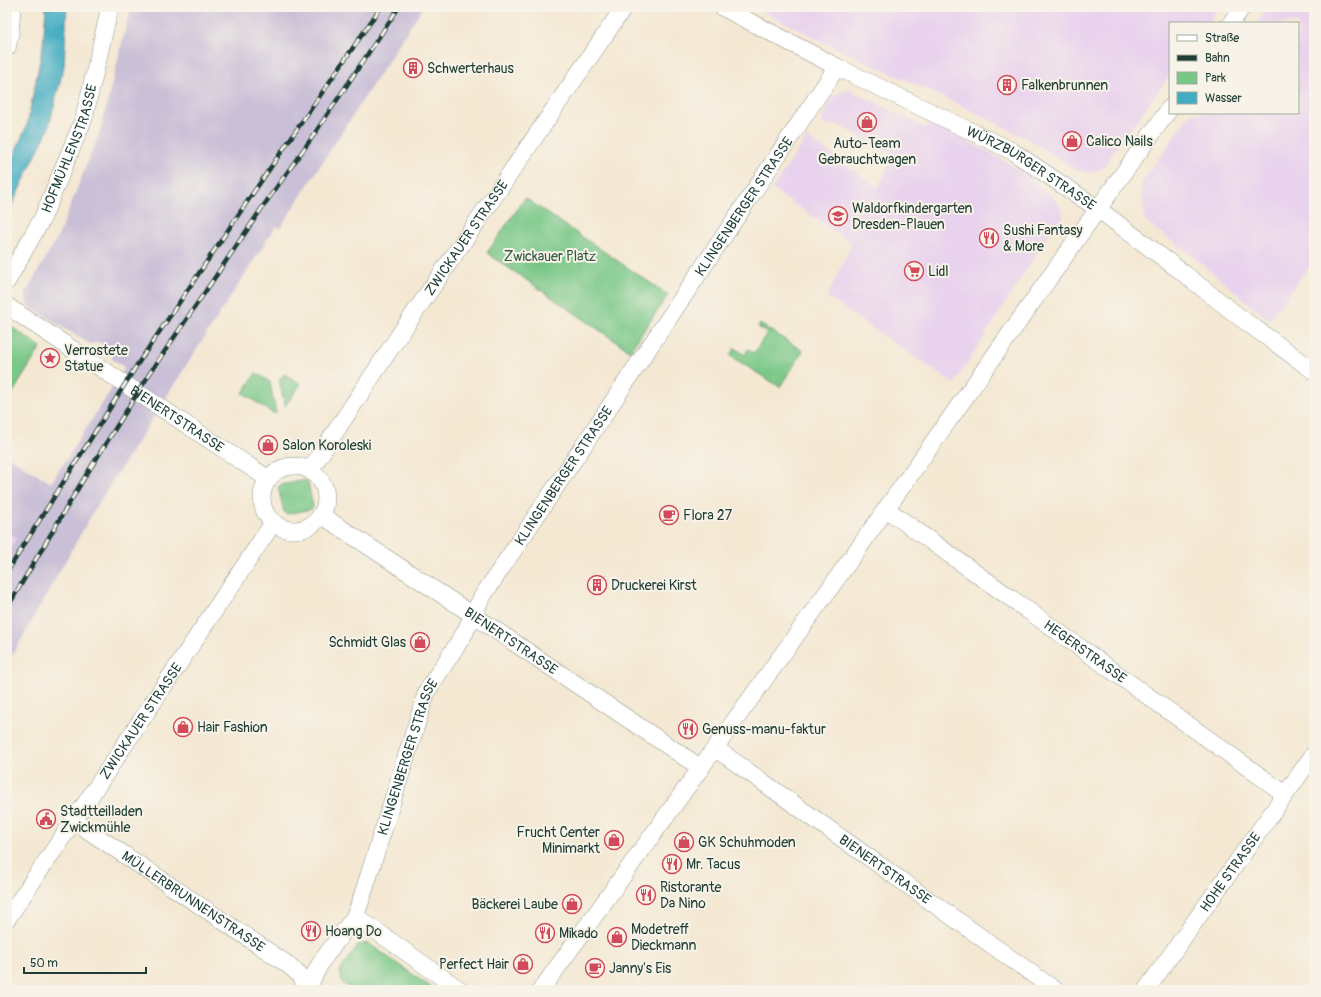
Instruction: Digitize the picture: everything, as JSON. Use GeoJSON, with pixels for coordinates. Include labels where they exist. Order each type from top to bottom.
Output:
{"type":"FeatureCollection","features":[{"type":"Feature","properties":{"kind":"street"},"geometry":{"type":"LineString","coordinates":[[7,48],[10,35],[12,7]]}},
{"type":"Feature","properties":{"kind":"street","name":"HOFMÜHLENSTRASSE"},"geometry":{"type":"LineString","coordinates":[[7,281],[43,217],[84,118],[110,7]]}},
{"type":"Feature","properties":{"kind":"street","name":"ZWICKAUER STRASSE"},"geometry":{"type":"LineString","coordinates":[[310,470],[398,337],[624,7]]}},
{"type":"Feature","properties":{"kind":"street","name":"WÜRZBURGER STRASSE"},"geometry":{"type":"LineString","coordinates":[[722,7],[837,67],[1012,151],[1098,209],[1238,316],[1314,371]]}},
{"type":"Feature","properties":{"kind":"street"},"geometry":{"type":"LineString","coordinates":[[1232,22],[1242,7]]}},
{"type":"Feature","properties":{"kind":"street","name":"KLINGENBERGER STRASSE"},"geometry":{"type":"LineString","coordinates":[[308,989],[321,962],[354,916],[361,900],[428,691],[464,634],[482,597],[837,67]]}},
{"type":"Feature","properties":{"kind":"street"},"geometry":{"type":"LineString","coordinates":[[541,990],[886,509],[1169,109]]}},
{"type":"Feature","properties":{"kind":"street","name":"BIENERTSTRASSE"},"geometry":{"type":"LineString","coordinates":[[7,306],[267,478]]}},
{"type":"Feature","properties":{"kind":"street"},"geometry":{"type":"LineString","coordinates":[[288,466],[300,466],[310,470],[320,478],[326,491],[325,506],[321,515],[312,525],[298,530],[283,528],[273,523],[266,514],[262,502],[262,490],[267,478],[275,471],[288,466]]}},
{"type":"Feature","properties":{"kind":"street","name":"HEGERSTRASSE"},"geometry":{"type":"LineString","coordinates":[[886,509],[1286,794]]}},
{"type":"Feature","properties":{"kind":"street","name":"BIENERTSTRASSE"},"geometry":{"type":"LineString","coordinates":[[321,515],[701,768]]}},
{"type":"Feature","properties":{"kind":"street","name":"ZWICKAUER STRASSE"},"geometry":{"type":"LineString","coordinates":[[7,919],[273,523]]}},
{"type":"Feature","properties":{"kind":"street","name":"BIENERTSTRASSE"},"geometry":{"type":"LineString","coordinates":[[715,748],[1055,990]]}},
{"type":"Feature","properties":{"kind":"street","name":"HOHE STRASSE"},"geometry":{"type":"LineString","coordinates":[[1146,990],[1314,754]]}},
{"type":"Feature","properties":{"kind":"street","name":"MÜLLERBRUNNENSTRASSE"},"geometry":{"type":"LineString","coordinates":[[74,821],[287,964],[299,974],[308,989]]}},
{"type":"Feature","properties":{"kind":"street"},"geometry":{"type":"LineString","coordinates":[[354,916],[460,990]]}},
{"type":"Feature","properties":{"kind":"shaded area"},"geometry":{"type":"Polygon","coordinates":[[[131,7],[423,7],[280,228],[276,226],[93,512],[7,665],[7,554],[17,537],[7,532],[7,456],[51,483],[125,368],[112,359],[112,351],[98,342],[90,344],[28,306],[25,294],[59,234],[100,131],[131,7]]]}},
{"type":"Feature","properties":{"kind":"shaded area"},"geometry":{"type":"Polygon","coordinates":[[[754,7],[1219,7],[1209,22],[1169,22],[1169,76],[1102,168],[1091,173],[1076,170],[1032,141],[956,103],[825,43],[754,7]]]}},
{"type":"Feature","properties":{"kind":"shaded area"},"geometry":{"type":"Polygon","coordinates":[[[1268,7],[1314,7],[1314,260],[1269,320],[1191,255],[1145,221],[1141,183],[1190,114],[1299,114],[1299,22],[1258,22],[1268,7]]]}},
{"type":"Feature","properties":{"kind":"shaded area"},"geometry":{"type":"Polygon","coordinates":[[[850,90],[924,127],[935,124],[1014,166],[1054,198],[1061,207],[1064,217],[1055,225],[954,384],[827,297],[852,243],[772,189],[807,137],[878,188],[893,156],[837,124],[823,125],[823,114],[837,93],[850,90]]]}},
{"type":"Feature","properties":{"kind":"shaded area"},"geometry":{"type":"Polygon","coordinates":[[[7,532],[17,537],[7,554],[7,532]]]}},
{"type":"Feature","properties":{"kind":"green space","name":"Zwickauer Platz"},"geometry":{"type":"Polygon","coordinates":[[[525,198],[668,295],[630,351],[487,253],[525,198]]]}},
{"type":"Feature","properties":{"kind":"green space"},"geometry":{"type":"Polygon","coordinates":[[[7,324],[41,347],[7,402],[7,324]]]}},
{"type":"Feature","properties":{"kind":"green space"},"geometry":{"type":"Polygon","coordinates":[[[760,324],[803,351],[780,387],[730,356],[735,348],[745,355],[748,349],[754,353],[767,333],[758,327],[760,324]]]}},
{"type":"Feature","properties":{"kind":"green space"},"geometry":{"type":"Polygon","coordinates":[[[256,373],[270,382],[276,413],[272,413],[243,393],[256,373]]]}},
{"type":"Feature","properties":{"kind":"green space"},"geometry":{"type":"Polygon","coordinates":[[[284,374],[301,384],[285,406],[279,380],[284,374]]]}},
{"type":"Feature","properties":{"kind":"green space"},"geometry":{"type":"Polygon","coordinates":[[[306,480],[308,482],[313,507],[312,509],[286,514],[284,512],[278,487],[280,485],[306,480]]]}},
{"type":"Feature","properties":{"kind":"green space"},"geometry":{"type":"Polygon","coordinates":[[[368,943],[435,990],[353,990],[342,983],[340,971],[358,945],[368,943]]]}},
{"type":"Feature","properties":{"kind":"water"},"geometry":{"type":"Polygon","coordinates":[[[46,7],[67,7],[64,66],[48,130],[7,215],[7,170],[27,125],[43,45],[46,7]]]}},
{"type":"Feature","properties":{"kind":"railway"},"geometry":{"type":"LineString","coordinates":[[7,572],[137,365],[381,7]]}},
{"type":"Feature","properties":{"kind":"railway"},"geometry":{"type":"LineString","coordinates":[[7,608],[83,480],[150,373],[264,205],[311,139],[399,7]]}},
{"type":"Feature","properties":{"kind":"place","name":"Schwerterhaus"},"geometry":{"type":"Point","coordinates":[413,68]}},
{"type":"Feature","properties":{"kind":"place","name":"Falkenbrunnen"},"geometry":{"type":"Point","coordinates":[1007,85]}},
{"type":"Feature","properties":{"kind":"place","name":"Auto-Team Gebrauchtwagen"},"geometry":{"type":"Point","coordinates":[867,122]}},
{"type":"Feature","properties":{"kind":"place","name":"Calico Nails"},"geometry":{"type":"Point","coordinates":[1072,141]}},
{"type":"Feature","properties":{"kind":"place","name":"Waldorfkindergarten Dresden-Plauen"},"geometry":{"type":"Point","coordinates":[838,216]}},
{"type":"Feature","properties":{"kind":"place","name":"Sushi Fantasy & More"},"geometry":{"type":"Point","coordinates":[989,238]}},
{"type":"Feature","properties":{"kind":"place","name":"Lidl"},"geometry":{"type":"Point","coordinates":[914,271]}},
{"type":"Feature","properties":{"kind":"place","name":"Verrostete Statue"},"geometry":{"type":"Point","coordinates":[50,358]}},
{"type":"Feature","properties":{"kind":"place","name":"Salon Koroleski"},"geometry":{"type":"Point","coordinates":[268,445]}},
{"type":"Feature","properties":{"kind":"place","name":"Flora 27"},"geometry":{"type":"Point","coordinates":[669,515]}},
{"type":"Feature","properties":{"kind":"place","name":"Druckerei Kirst"},"geometry":{"type":"Point","coordinates":[597,585]}},
{"type":"Feature","properties":{"kind":"place","name":"Schmidt Glas"},"geometry":{"type":"Point","coordinates":[420,642]}},
{"type":"Feature","properties":{"kind":"place","name":"Hair Fashion"},"geometry":{"type":"Point","coordinates":[183,727]}},
{"type":"Feature","properties":{"kind":"place","name":"Genuss-manu-faktur"},"geometry":{"type":"Point","coordinates":[688,729]}},
{"type":"Feature","properties":{"kind":"place","name":"Stadtteilladen Zwickmühle"},"geometry":{"type":"Point","coordinates":[46,819]}},
{"type":"Feature","properties":{"kind":"place","name":"Frucht Center Minimarkt"},"geometry":{"type":"Point","coordinates":[614,840]}},
{"type":"Feature","properties":{"kind":"place","name":"GK Schuhmoden"},"geometry":{"type":"Point","coordinates":[684,842]}},
{"type":"Feature","properties":{"kind":"place","name":"Mr. Tacus"},"geometry":{"type":"Point","coordinates":[672,864]}},
{"type":"Feature","properties":{"kind":"place","name":"Ristorante Da Nino"},"geometry":{"type":"Point","coordinates":[646,895]}},
{"type":"Feature","properties":{"kind":"place","name":"Bäckerei Laube"},"geometry":{"type":"Point","coordinates":[572,904]}},
{"type":"Feature","properties":{"kind":"place","name":"Hoang Do"},"geometry":{"type":"Point","coordinates":[311,931]}},
{"type":"Feature","properties":{"kind":"place","name":"Mikado"},"geometry":{"type":"Point","coordinates":[545,933]}},
{"type":"Feature","properties":{"kind":"place","name":"Modetreff Dieckmann"},"geometry":{"type":"Point","coordinates":[617,937]}},
{"type":"Feature","properties":{"kind":"place","name":"Perfect Hair"},"geometry":{"type":"Point","coordinates":[523,964]}},
{"type":"Feature","properties":{"kind":"place","name":"Janny's Eis"},"geometry":{"type":"Point","coordinates":[595,968]}}]}
